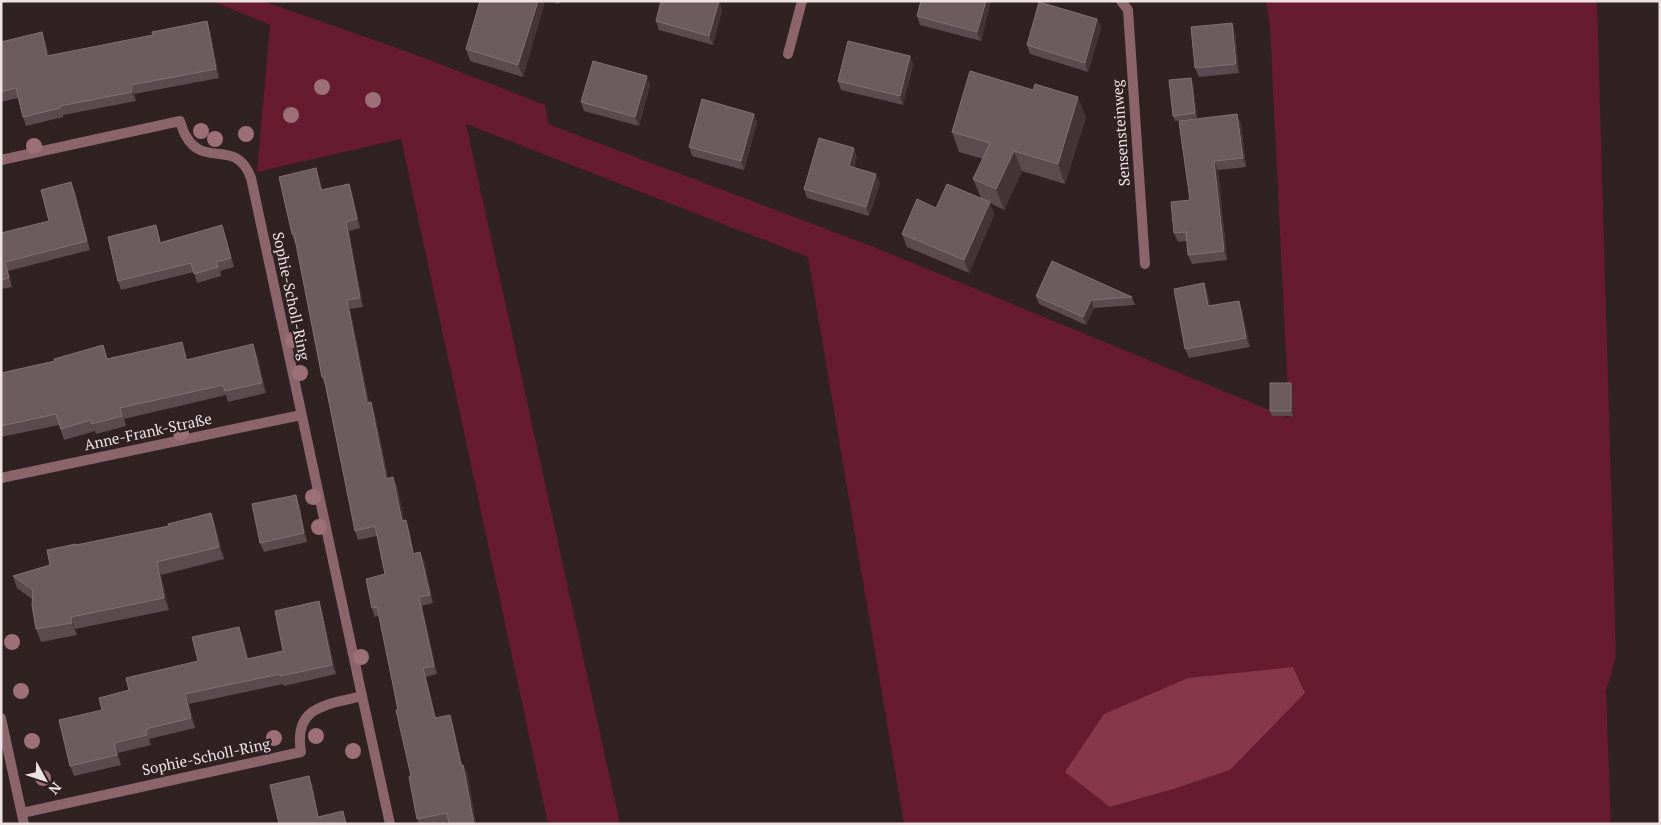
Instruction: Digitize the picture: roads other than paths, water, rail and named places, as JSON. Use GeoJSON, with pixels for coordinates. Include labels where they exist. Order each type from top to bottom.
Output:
{"type":"FeatureCollection","features":[{"type":"Feature","properties":{"kind":"street"},"geometry":{"type":"LineString","coordinates":[[788,54],[802,1]]}},
{"type":"Feature","properties":{"kind":"street","name":"Sensensteinweg"},"geometry":{"type":"LineString","coordinates":[[1121,1],[1128,10],[1145,264]]}},
{"type":"Feature","properties":{"kind":"street","name":"Sophie-Scholl-Ring"},"geometry":{"type":"LineString","coordinates":[[1,160],[180,121],[185,135],[197,149],[216,154],[228,154],[239,159],[247,167],[251,178],[390,824]]}},
{"type":"Feature","properties":{"kind":"street","name":"Anne-Frank-Straße"},"geometry":{"type":"LineString","coordinates":[[1,478],[302,415]]}},
{"type":"Feature","properties":{"kind":"street","name":"Sophie-Scholl-Ring"},"geometry":{"type":"LineString","coordinates":[[23,819],[301,752],[299,738],[302,723],[313,710],[362,696]]}},
{"type":"Feature","properties":{"kind":"street"},"geometry":{"type":"LineString","coordinates":[[1,718],[23,819]]}}]}
